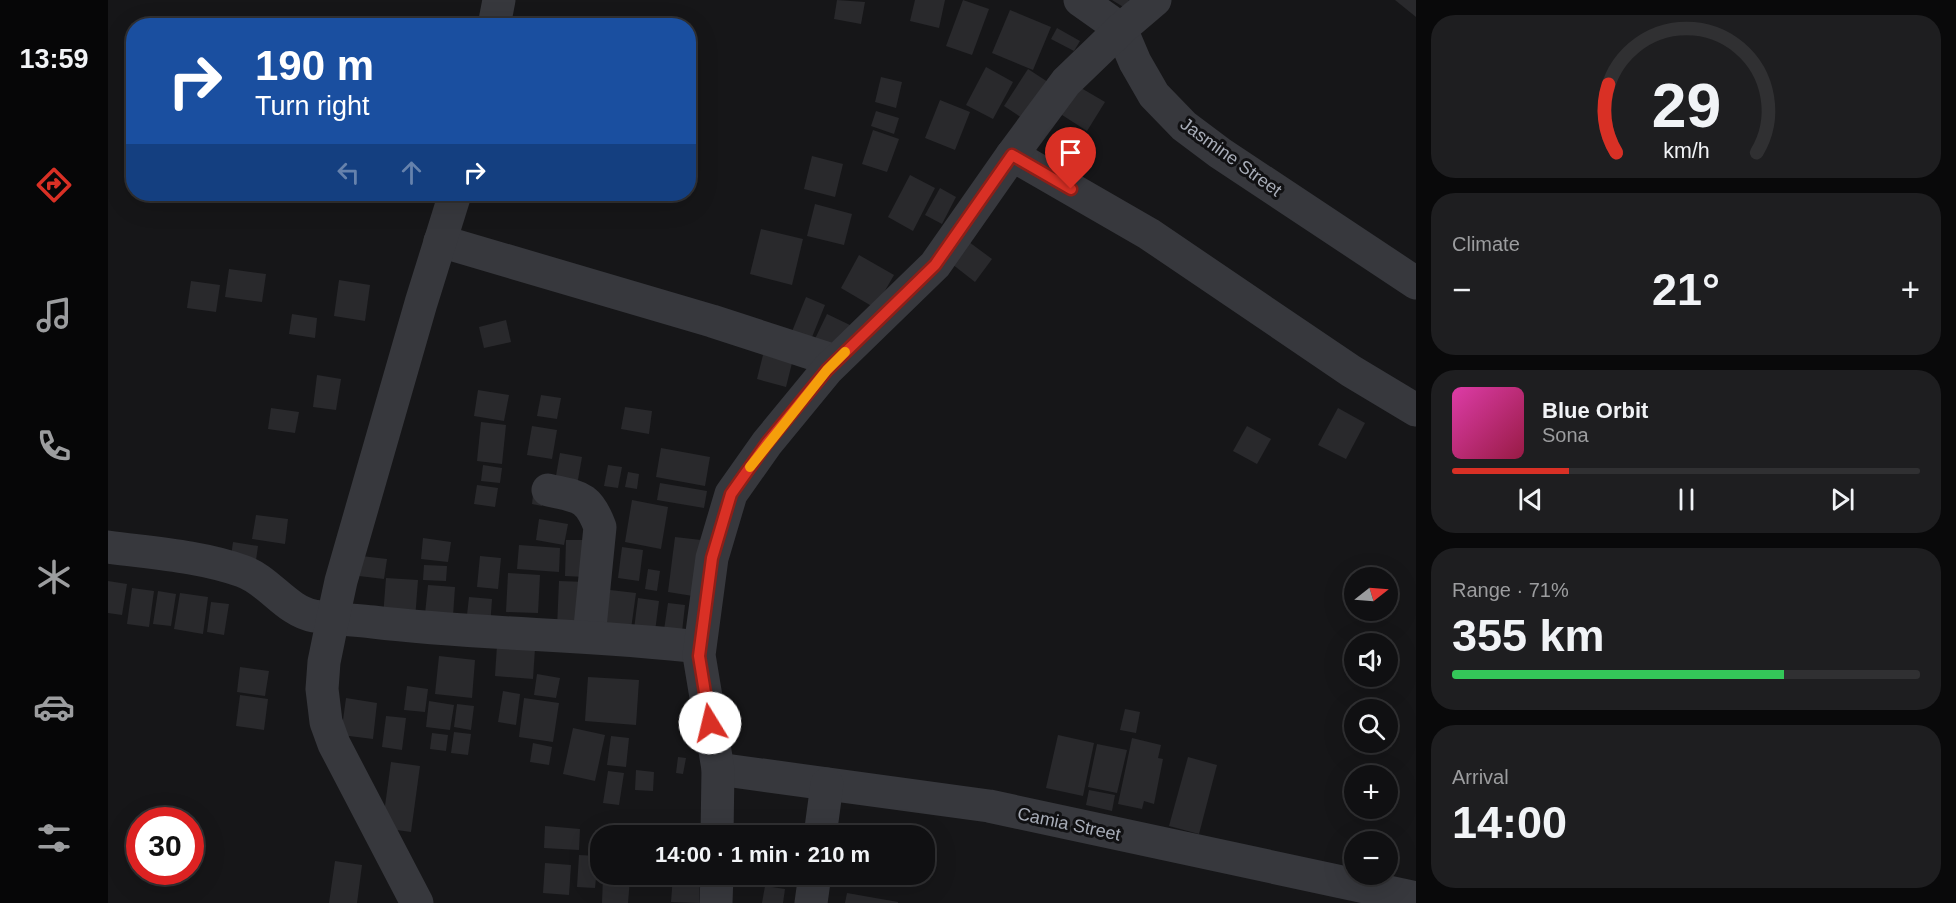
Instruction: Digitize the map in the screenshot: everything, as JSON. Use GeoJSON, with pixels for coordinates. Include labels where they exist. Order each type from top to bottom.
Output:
{"type":"FeatureCollection","features":[{"type":"Feature","properties":{"kind":"street"},"geometry":{"type":"LineString","coordinates":[[496,18],[499,0]]}},
{"type":"Feature","properties":{"kind":"street"},"geometry":{"type":"LineString","coordinates":[[1080,0],[1121,29]]}},
{"type":"Feature","properties":{"kind":"street"},"geometry":{"type":"LineString","coordinates":[[717,825],[718,769],[699,647],[712,558],[731,494],[767,443],[835,361],[935,265],[1066,82],[1155,0]]}},
{"type":"Feature","properties":{"kind":"street","name":"Jasmine Street"},"geometry":{"type":"LineString","coordinates":[[1121,29],[1135,62],[1154,95],[1184,126],[1220,153],[1416,283]]}},
{"type":"Feature","properties":{"kind":"street"},"geometry":{"type":"LineString","coordinates":[[1012,155],[1149,234],[1351,371],[1416,410]]}},
{"type":"Feature","properties":{"kind":"street"},"geometry":{"type":"LineString","coordinates":[[417,903],[334,744],[326,722],[322,680],[341,581],[453,201]]}},
{"type":"Feature","properties":{"kind":"street"},"geometry":{"type":"LineString","coordinates":[[440,242],[712,321],[835,361]]}},
{"type":"Feature","properties":{"kind":"street"},"geometry":{"type":"LineString","coordinates":[[548,490],[582,498],[594,510],[600,527],[590,637]]}},
{"type":"Feature","properties":{"kind":"street"},"geometry":{"type":"LineString","coordinates":[[108,547],[186,558],[242,570],[256,576],[304,613],[313,616],[442,630],[590,637],[699,647]]}},
{"type":"Feature","properties":{"kind":"street","name":"Camia Street"},"geometry":{"type":"LineString","coordinates":[[718,769],[989,806],[1416,898]]}},
{"type":"Feature","properties":{"kind":"street"},"geometry":{"type":"LineString","coordinates":[[821,825],[827,784]]}},
{"type":"Feature","properties":{"kind":"street"},"geometry":{"type":"LineString","coordinates":[[717,885],[717,903]]}},
{"type":"Feature","properties":{"kind":"street"},"geometry":{"type":"LineString","coordinates":[[811,903],[813,885]]}},
{"type":"Feature","properties":{"kind":"building"},"geometry":{"type":"Polygon","coordinates":[[[837,0],[865,2],[861,24],[834,19],[837,0]]]}},
{"type":"Feature","properties":{"kind":"building"},"geometry":{"type":"Polygon","coordinates":[[[915,0],[945,0],[939,28],[910,21],[915,0]]]}},
{"type":"Feature","properties":{"kind":"building"},"geometry":{"type":"Polygon","coordinates":[[[963,0],[989,9],[972,55],[946,46],[963,0]]]}},
{"type":"Feature","properties":{"kind":"building"},"geometry":{"type":"Polygon","coordinates":[[[1112,0],[1129,0],[1125,8],[1112,0]]]}},
{"type":"Feature","properties":{"kind":"building"},"geometry":{"type":"Polygon","coordinates":[[[1395,0],[1416,0],[1416,17],[1395,0]]]}},
{"type":"Feature","properties":{"kind":"building"},"geometry":{"type":"Polygon","coordinates":[[[1010,10],[1051,27],[1033,70],[992,53],[1010,10]]]}},
{"type":"Feature","properties":{"kind":"building"},"geometry":{"type":"Polygon","coordinates":[[[1057,28],[1080,41],[1074,51],[1051,39],[1057,28]]]}},
{"type":"Feature","properties":{"kind":"building"},"geometry":{"type":"Polygon","coordinates":[[[986,67],[1013,82],[993,119],[966,105],[986,67]]]}},
{"type":"Feature","properties":{"kind":"building"},"geometry":{"type":"Polygon","coordinates":[[[1028,69],[1051,84],[1028,122],[1004,106],[1028,69]]]}},
{"type":"Feature","properties":{"kind":"building"},"geometry":{"type":"Polygon","coordinates":[[[881,77],[902,82],[896,108],[875,102],[881,77]]]}},
{"type":"Feature","properties":{"kind":"building"},"geometry":{"type":"Polygon","coordinates":[[[1076,85],[1105,102],[1087,131],[1059,113],[1076,85]]]}},
{"type":"Feature","properties":{"kind":"building"},"geometry":{"type":"Polygon","coordinates":[[[940,100],[970,112],[955,150],[925,138],[940,100]]]}},
{"type":"Feature","properties":{"kind":"building"},"geometry":{"type":"Polygon","coordinates":[[[876,111],[899,118],[894,134],[871,126],[876,111]]]}},
{"type":"Feature","properties":{"kind":"building"},"geometry":{"type":"Polygon","coordinates":[[[873,130],[899,139],[887,172],[862,164],[873,130]]]}},
{"type":"Feature","properties":{"kind":"building"},"geometry":{"type":"Polygon","coordinates":[[[812,156],[843,164],[835,197],[804,189],[812,156]]]}},
{"type":"Feature","properties":{"kind":"building"},"geometry":{"type":"Polygon","coordinates":[[[910,175],[935,188],[913,231],[888,217],[910,175]]]}},
{"type":"Feature","properties":{"kind":"building"},"geometry":{"type":"Polygon","coordinates":[[[940,188],[956,197],[942,224],[925,215],[940,188]]]}},
{"type":"Feature","properties":{"kind":"building"},"geometry":{"type":"Polygon","coordinates":[[[815,204],[852,214],[844,245],[807,236],[815,204]]]}},
{"type":"Feature","properties":{"kind":"building"},"geometry":{"type":"Polygon","coordinates":[[[761,229],[803,239],[792,285],[750,274],[761,229]]]}},
{"type":"Feature","properties":{"kind":"building"},"geometry":{"type":"Polygon","coordinates":[[[969,242],[992,259],[975,282],[952,264],[969,242]]]}},
{"type":"Feature","properties":{"kind":"building"},"geometry":{"type":"Polygon","coordinates":[[[859,255],[894,275],[875,308],[841,288],[859,255]]]}},
{"type":"Feature","properties":{"kind":"building"},"geometry":{"type":"Polygon","coordinates":[[[229,269],[266,274],[262,302],[225,297],[229,269]]]}},
{"type":"Feature","properties":{"kind":"building"},"geometry":{"type":"Polygon","coordinates":[[[339,280],[370,285],[365,321],[334,316],[339,280]]]}},
{"type":"Feature","properties":{"kind":"building"},"geometry":{"type":"Polygon","coordinates":[[[191,281],[220,285],[216,312],[187,308],[191,281]]]}},
{"type":"Feature","properties":{"kind":"building"},"geometry":{"type":"Polygon","coordinates":[[[806,297],[825,305],[810,342],[791,334],[806,297]]]}},
{"type":"Feature","properties":{"kind":"building"},"geometry":{"type":"Polygon","coordinates":[[[292,314],[317,318],[315,338],[289,334],[292,314]]]}},
{"type":"Feature","properties":{"kind":"building"},"geometry":{"type":"Polygon","coordinates":[[[827,314],[852,326],[839,356],[813,343],[827,314]]]}},
{"type":"Feature","properties":{"kind":"building"},"geometry":{"type":"Polygon","coordinates":[[[506,320],[511,342],[484,348],[479,327],[506,320]]]}},
{"type":"Feature","properties":{"kind":"building"},"geometry":{"type":"Polygon","coordinates":[[[764,351],[793,359],[786,387],[757,379],[764,351]]]}},
{"type":"Feature","properties":{"kind":"building"},"geometry":{"type":"Polygon","coordinates":[[[317,375],[341,379],[336,410],[313,407],[317,375]]]}},
{"type":"Feature","properties":{"kind":"building"},"geometry":{"type":"Polygon","coordinates":[[[478,390],[509,395],[504,421],[474,416],[478,390]]]}},
{"type":"Feature","properties":{"kind":"building"},"geometry":{"type":"Polygon","coordinates":[[[541,395],[561,398],[557,419],[537,416],[541,395]]]}},
{"type":"Feature","properties":{"kind":"building"},"geometry":{"type":"Polygon","coordinates":[[[625,407],[652,411],[649,434],[621,429],[625,407]]]}},
{"type":"Feature","properties":{"kind":"building"},"geometry":{"type":"Polygon","coordinates":[[[271,408],[299,412],[295,433],[268,429],[271,408]]]}},
{"type":"Feature","properties":{"kind":"building"},"geometry":{"type":"Polygon","coordinates":[[[1338,408],[1365,423],[1346,459],[1318,445],[1338,408]]]}},
{"type":"Feature","properties":{"kind":"building"},"geometry":{"type":"Polygon","coordinates":[[[481,422],[506,425],[502,464],[477,461],[481,422]]]}},
{"type":"Feature","properties":{"kind":"building"},"geometry":{"type":"Polygon","coordinates":[[[532,426],[557,430],[552,459],[527,455],[532,426]]]}},
{"type":"Feature","properties":{"kind":"building"},"geometry":{"type":"Polygon","coordinates":[[[1247,426],[1271,439],[1257,464],[1233,451],[1247,426]]]}},
{"type":"Feature","properties":{"kind":"building"},"geometry":{"type":"Polygon","coordinates":[[[661,448],[710,457],[705,486],[656,477],[661,448]]]}},
{"type":"Feature","properties":{"kind":"building"},"geometry":{"type":"Polygon","coordinates":[[[560,453],[582,457],[576,491],[554,487],[560,453]]]}},
{"type":"Feature","properties":{"kind":"building"},"geometry":{"type":"Polygon","coordinates":[[[483,465],[502,468],[500,483],[481,481],[483,465]]]}},
{"type":"Feature","properties":{"kind":"building"},"geometry":{"type":"Polygon","coordinates":[[[608,465],[622,467],[618,488],[604,486],[608,465]]]}},
{"type":"Feature","properties":{"kind":"building"},"geometry":{"type":"Polygon","coordinates":[[[628,472],[639,474],[637,489],[625,487],[628,472]]]}},
{"type":"Feature","properties":{"kind":"building"},"geometry":{"type":"Polygon","coordinates":[[[660,483],[707,491],[704,508],[657,500],[660,483]]]}},
{"type":"Feature","properties":{"kind":"building"},"geometry":{"type":"Polygon","coordinates":[[[477,485],[498,488],[495,507],[474,504],[477,485]]]}},
{"type":"Feature","properties":{"kind":"building"},"geometry":{"type":"Polygon","coordinates":[[[534,486],[546,488],[542,506],[532,504],[534,486]]]}},
{"type":"Feature","properties":{"kind":"building"},"geometry":{"type":"Polygon","coordinates":[[[632,500],[668,507],[661,549],[625,542],[632,500]]]}},
{"type":"Feature","properties":{"kind":"building"},"geometry":{"type":"Polygon","coordinates":[[[256,515],[288,519],[285,544],[252,539],[256,515]]]}},
{"type":"Feature","properties":{"kind":"building"},"geometry":{"type":"Polygon","coordinates":[[[539,519],[568,524],[564,545],[536,540],[539,519]]]}},
{"type":"Feature","properties":{"kind":"building"},"geometry":{"type":"Polygon","coordinates":[[[675,537],[701,540],[693,596],[668,592],[675,537]]]}},
{"type":"Feature","properties":{"kind":"building"},"geometry":{"type":"Polygon","coordinates":[[[423,538],[451,542],[448,562],[421,559],[423,538]]]}},
{"type":"Feature","properties":{"kind":"building"},"geometry":{"type":"Polygon","coordinates":[[[566,540],[586,540],[586,577],[565,576],[566,540]]]}},
{"type":"Feature","properties":{"kind":"building"},"geometry":{"type":"Polygon","coordinates":[[[233,542],[258,546],[255,567],[230,564],[233,542]]]}},
{"type":"Feature","properties":{"kind":"building"},"geometry":{"type":"Polygon","coordinates":[[[519,545],[560,548],[559,572],[517,569],[519,545]]]}},
{"type":"Feature","properties":{"kind":"building"},"geometry":{"type":"Polygon","coordinates":[[[622,547],[643,550],[639,581],[618,578],[622,547]]]}},
{"type":"Feature","properties":{"kind":"building"},"geometry":{"type":"Polygon","coordinates":[[[361,556],[387,559],[384,579],[359,576],[361,556]]]}},
{"type":"Feature","properties":{"kind":"building"},"geometry":{"type":"Polygon","coordinates":[[[480,556],[501,558],[498,589],[477,587],[480,556]]]}},
{"type":"Feature","properties":{"kind":"building"},"geometry":{"type":"Polygon","coordinates":[[[424,565],[447,566],[446,581],[423,580],[424,565]]]}},
{"type":"Feature","properties":{"kind":"building"},"geometry":{"type":"Polygon","coordinates":[[[648,569],[660,571],[657,591],[645,589],[648,569]]]}},
{"type":"Feature","properties":{"kind":"building"},"geometry":{"type":"Polygon","coordinates":[[[508,573],[540,575],[538,613],[506,612],[508,573]]]}},
{"type":"Feature","properties":{"kind":"building"},"geometry":{"type":"Polygon","coordinates":[[[386,578],[418,580],[415,620],[383,617],[386,578]]]}},
{"type":"Feature","properties":{"kind":"building"},"geometry":{"type":"Polygon","coordinates":[[[108,581],[127,584],[122,615],[108,613],[108,581]]]}},
{"type":"Feature","properties":{"kind":"building"},"geometry":{"type":"Polygon","coordinates":[[[559,581],[586,582],[584,629],[557,628],[559,581]]]}},
{"type":"Feature","properties":{"kind":"building"},"geometry":{"type":"Polygon","coordinates":[[[428,585],[455,587],[453,616],[425,614],[428,585]]]}},
{"type":"Feature","properties":{"kind":"building"},"geometry":{"type":"Polygon","coordinates":[[[132,588],[154,591],[149,627],[127,624],[132,588]]]}},
{"type":"Feature","properties":{"kind":"building"},"geometry":{"type":"Polygon","coordinates":[[[610,590],[636,593],[631,629],[605,626],[610,590]]]}},
{"type":"Feature","properties":{"kind":"building"},"geometry":{"type":"Polygon","coordinates":[[[158,591],[176,594],[171,626],[153,624],[158,591]]]}},
{"type":"Feature","properties":{"kind":"building"},"geometry":{"type":"Polygon","coordinates":[[[180,593],[208,597],[203,634],[174,629],[180,593]]]}},
{"type":"Feature","properties":{"kind":"building"},"geometry":{"type":"Polygon","coordinates":[[[469,597],[492,599],[490,627],[466,624],[469,597]]]}},
{"type":"Feature","properties":{"kind":"building"},"geometry":{"type":"Polygon","coordinates":[[[638,598],[659,601],[654,639],[633,637],[638,598]]]}},
{"type":"Feature","properties":{"kind":"building"},"geometry":{"type":"Polygon","coordinates":[[[211,602],[229,604],[224,635],[207,632],[211,602]]]}},
{"type":"Feature","properties":{"kind":"building"},"geometry":{"type":"Polygon","coordinates":[[[668,603],[685,605],[682,632],[664,630],[668,603]]]}},
{"type":"Feature","properties":{"kind":"building"},"geometry":{"type":"Polygon","coordinates":[[[497,645],[535,648],[533,679],[495,676],[497,645]]]}},
{"type":"Feature","properties":{"kind":"building"},"geometry":{"type":"Polygon","coordinates":[[[439,656],[475,660],[472,698],[435,694],[439,656]]]}},
{"type":"Feature","properties":{"kind":"building"},"geometry":{"type":"Polygon","coordinates":[[[240,667],[269,671],[265,696],[237,692],[240,667]]]}},
{"type":"Feature","properties":{"kind":"building"},"geometry":{"type":"Polygon","coordinates":[[[537,674],[560,678],[556,698],[534,695],[537,674]]]}},
{"type":"Feature","properties":{"kind":"building"},"geometry":{"type":"Polygon","coordinates":[[[588,677],[639,680],[636,725],[585,721],[588,677]]]}},
{"type":"Feature","properties":{"kind":"building"},"geometry":{"type":"Polygon","coordinates":[[[407,686],[428,689],[425,712],[404,710],[407,686]]]}},
{"type":"Feature","properties":{"kind":"building"},"geometry":{"type":"Polygon","coordinates":[[[503,691],[520,694],[516,725],[498,722],[503,691]]]}},
{"type":"Feature","properties":{"kind":"building"},"geometry":{"type":"Polygon","coordinates":[[[240,695],[268,699],[264,730],[236,726],[240,695]]]}},
{"type":"Feature","properties":{"kind":"building"},"geometry":{"type":"Polygon","coordinates":[[[346,698],[377,703],[373,739],[341,735],[346,698]]]}},
{"type":"Feature","properties":{"kind":"building"},"geometry":{"type":"Polygon","coordinates":[[[524,698],[559,703],[553,742],[519,737],[524,698]]]}},
{"type":"Feature","properties":{"kind":"building"},"geometry":{"type":"Polygon","coordinates":[[[429,701],[454,705],[450,730],[426,727],[429,701]]]}},
{"type":"Feature","properties":{"kind":"building"},"geometry":{"type":"Polygon","coordinates":[[[457,704],[474,706],[471,730],[454,727],[457,704]]]}},
{"type":"Feature","properties":{"kind":"building"},"geometry":{"type":"Polygon","coordinates":[[[1125,709],[1140,712],[1136,733],[1120,730],[1125,709]]]}},
{"type":"Feature","properties":{"kind":"building"},"geometry":{"type":"Polygon","coordinates":[[[386,716],[406,718],[402,750],[382,747],[386,716]]]}},
{"type":"Feature","properties":{"kind":"building"},"geometry":{"type":"Polygon","coordinates":[[[573,728],[605,735],[595,781],[563,774],[573,728]]]}},
{"type":"Feature","properties":{"kind":"building"},"geometry":{"type":"Polygon","coordinates":[[[454,732],[471,734],[468,755],[451,753],[454,732]]]}},
{"type":"Feature","properties":{"kind":"building"},"geometry":{"type":"Polygon","coordinates":[[[432,733],[448,735],[446,751],[430,749],[432,733]]]}},
{"type":"Feature","properties":{"kind":"building"},"geometry":{"type":"Polygon","coordinates":[[[1058,735],[1094,743],[1083,796],[1046,788],[1058,735]]]}},
{"type":"Feature","properties":{"kind":"building"},"geometry":{"type":"Polygon","coordinates":[[[611,736],[629,738],[626,767],[607,765],[611,736]]]}},
{"type":"Feature","properties":{"kind":"building"},"geometry":{"type":"Polygon","coordinates":[[[1132,738],[1161,745],[1158,758],[1163,759],[1154,804],[1144,801],[1142,809],[1118,804],[1132,738]]]}},
{"type":"Feature","properties":{"kind":"building"},"geometry":{"type":"Polygon","coordinates":[[[533,743],[552,747],[549,765],[530,762],[533,743]]]}},
{"type":"Feature","properties":{"kind":"building"},"geometry":{"type":"Polygon","coordinates":[[[1097,744],[1127,750],[1117,793],[1088,787],[1097,744]]]}},
{"type":"Feature","properties":{"kind":"building"},"geometry":{"type":"Polygon","coordinates":[[[678,757],[686,758],[683,774],[676,773],[678,757]]]}},
{"type":"Feature","properties":{"kind":"building"},"geometry":{"type":"Polygon","coordinates":[[[1188,757],[1217,765],[1199,834],[1169,826],[1188,757]]]}},
{"type":"Feature","properties":{"kind":"building"},"geometry":{"type":"Polygon","coordinates":[[[391,762],[420,766],[411,832],[382,828],[391,762]]]}},
{"type":"Feature","properties":{"kind":"building"},"geometry":{"type":"Polygon","coordinates":[[[636,770],[654,772],[653,791],[635,790],[636,770]]]}},
{"type":"Feature","properties":{"kind":"building"},"geometry":{"type":"Polygon","coordinates":[[[608,771],[624,773],[619,805],[603,803],[608,771]]]}},
{"type":"Feature","properties":{"kind":"building"},"geometry":{"type":"Polygon","coordinates":[[[1089,790],[1115,795],[1112,811],[1086,805],[1089,790]]]}},
{"type":"Feature","properties":{"kind":"building"},"geometry":{"type":"Polygon","coordinates":[[[545,826],[580,829],[579,850],[544,848],[545,826]]]}},
{"type":"Feature","properties":{"kind":"building"},"geometry":{"type":"Polygon","coordinates":[[[579,855],[590,856],[590,885],[595,885],[595,888],[577,887],[579,855]]]}},
{"type":"Feature","properties":{"kind":"building"},"geometry":{"type":"Polygon","coordinates":[[[335,861],[362,865],[357,903],[329,903],[335,861]]]}},
{"type":"Feature","properties":{"kind":"building"},"geometry":{"type":"Polygon","coordinates":[[[545,863],[571,865],[569,895],[543,893],[545,863]]]}},
{"type":"Feature","properties":{"kind":"building"},"geometry":{"type":"Polygon","coordinates":[[[603,885],[630,885],[628,903],[602,903],[603,885]]]}},
{"type":"Feature","properties":{"kind":"building"},"geometry":{"type":"Polygon","coordinates":[[[672,885],[700,885],[699,903],[671,902],[672,885]]]}},
{"type":"Feature","properties":{"kind":"building"},"geometry":{"type":"Polygon","coordinates":[[[765,886],[785,889],[783,903],[762,903],[765,886]]]}},
{"type":"Feature","properties":{"kind":"building"},"geometry":{"type":"Polygon","coordinates":[[[847,893],[898,902],[898,903],[845,903],[847,893]]]}},
{"type":"Feature","properties":{"kind":"slow traffic"},"geometry":{"type":"LineString","coordinates":[[750,467],[827,370],[845,352]]}},
{"type":"Feature","properties":{"kind":"route"},"geometry":{"type":"LineString","coordinates":[[710,723],[699,656],[712,558],[731,494],[767,443],[827,370],[935,265],[1012,155],[1071,189]]}}]}
